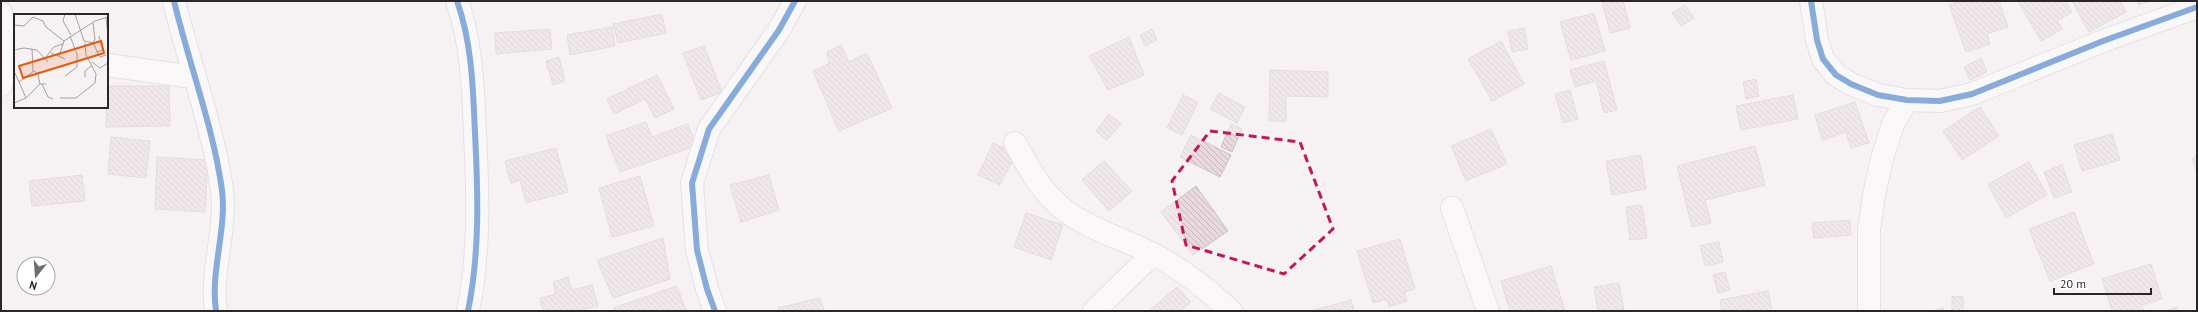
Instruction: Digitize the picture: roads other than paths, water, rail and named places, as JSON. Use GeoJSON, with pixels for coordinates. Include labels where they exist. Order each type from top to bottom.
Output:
{"type":"FeatureCollection","features":[{"type":"Feature","properties":{"kind":"street"},"geometry":{"type":"LineString","coordinates":[[174,1],[193,77],[212,136],[222,192],[220,240],[213,292],[216,311]]}},
{"type":"Feature","properties":{"kind":"street"},"geometry":{"type":"LineString","coordinates":[[457,1],[466,25],[474,93],[477,160],[478,230],[474,283],[468,311]]}},
{"type":"Feature","properties":{"kind":"street"},"geometry":{"type":"LineString","coordinates":[[715,311],[706,289],[697,250],[692,183],[709,129],[779,30],[795,1]]}},
{"type":"Feature","properties":{"kind":"street"},"geometry":{"type":"LineString","coordinates":[[1811,1],[1816,40],[1823,59],[1836,75],[1851,84],[1878,95],[1907,100],[1940,101],[1972,94],[2103,41],[2197,7]]}},
{"type":"Feature","properties":{"kind":"street"},"geometry":{"type":"LineString","coordinates":[[1,14],[13,65],[3,77],[1,85]]}},
{"type":"Feature","properties":{"kind":"street"},"geometry":{"type":"LineString","coordinates":[[108,65],[193,77]]}},
{"type":"Feature","properties":{"kind":"street"},"geometry":{"type":"LineString","coordinates":[[1869,311],[1868,230],[1874,195],[1882,159],[1893,124],[1907,100]]}},
{"type":"Feature","properties":{"kind":"street"},"geometry":{"type":"LineString","coordinates":[[1015,143],[1033,176],[1054,201],[1075,217],[1153,254],[1198,282],[1232,311]]}},
{"type":"Feature","properties":{"kind":"street"},"geometry":{"type":"LineString","coordinates":[[1452,208],[1488,311]]}},
{"type":"Feature","properties":{"kind":"street"},"geometry":{"type":"LineString","coordinates":[[1094,311],[1153,254]]}}]}
